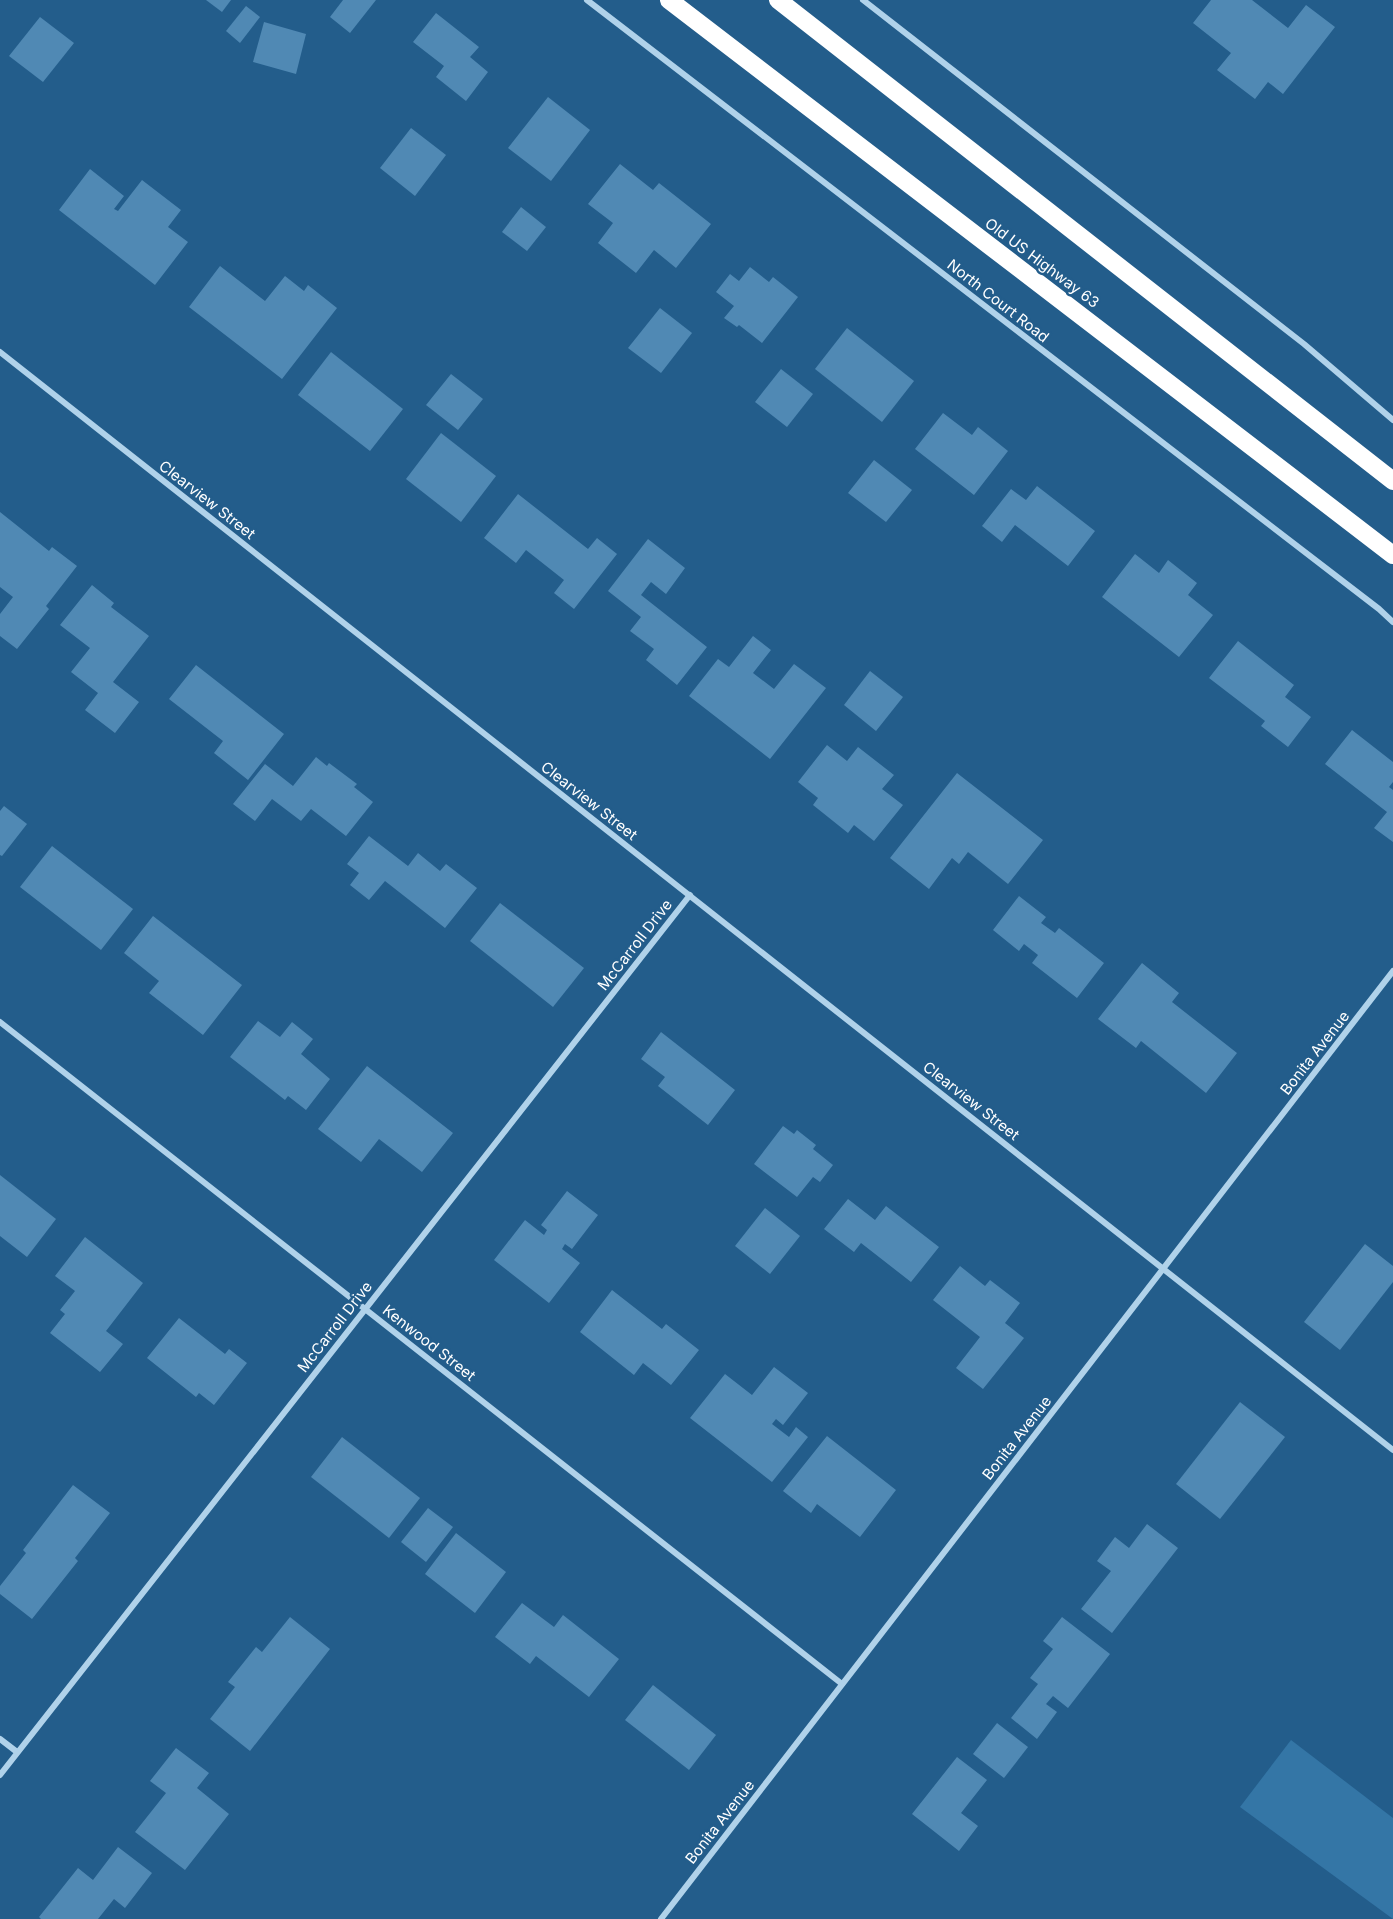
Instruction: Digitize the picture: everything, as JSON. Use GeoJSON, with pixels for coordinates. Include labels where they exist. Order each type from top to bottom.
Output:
{"type":"FeatureCollection","features":[{"type":"Feature","properties":{"kind":"highway","name":"Old US Highway 63"},"geometry":{"type":"LineString","coordinates":[[669,0],[1393,555]]}},
{"type":"Feature","properties":{"kind":"highway"},"geometry":{"type":"LineString","coordinates":[[778,0],[1393,481]]}},
{"type":"Feature","properties":{"kind":"street","name":"North Court Road"},"geometry":{"type":"LineString","coordinates":[[587,0],[1393,622]]}},
{"type":"Feature","properties":{"kind":"street"},"geometry":{"type":"LineString","coordinates":[[863,0],[1304,344],[1393,420]]}},
{"type":"Feature","properties":{"kind":"street","name":"Clearview Street"},"geometry":{"type":"LineString","coordinates":[[0,352],[1393,1450]]}},
{"type":"Feature","properties":{"kind":"street","name":"McCarroll Drive"},"geometry":{"type":"LineString","coordinates":[[0,1775],[690,895]]}},
{"type":"Feature","properties":{"kind":"street","name":"Bonita Avenue"},"geometry":{"type":"LineString","coordinates":[[661,1919],[1393,971]]}},
{"type":"Feature","properties":{"kind":"street","name":"Kenwood Street"},"geometry":{"type":"LineString","coordinates":[[0,1022],[842,1684]]}},
{"type":"Feature","properties":{"kind":"street"},"geometry":{"type":"LineString","coordinates":[[0,1738],[18,1752]]}},
{"type":"Feature","properties":{"kind":"shaded area"},"geometry":{"type":"Polygon","coordinates":[[[1291,1740],[1393,1818],[1393,1919],[1240,1807],[1291,1740]]]}},
{"type":"Feature","properties":{"kind":"building"},"geometry":{"type":"Polygon","coordinates":[[[206,0],[231,0],[222,12],[206,0]]]}},
{"type":"Feature","properties":{"kind":"building"},"geometry":{"type":"Polygon","coordinates":[[[343,0],[376,0],[350,33],[330,17],[343,0]]]}},
{"type":"Feature","properties":{"kind":"building"},"geometry":{"type":"Polygon","coordinates":[[[1211,0],[1252,0],[1288,28],[1306,5],[1335,27],[1283,94],[1268,82],[1255,99],[1217,70],[1231,53],[1193,23],[1211,0]]]}},
{"type":"Feature","properties":{"kind":"building"},"geometry":{"type":"Polygon","coordinates":[[[246,6],[260,17],[240,43],[226,31],[246,6]]]}},
{"type":"Feature","properties":{"kind":"building"},"geometry":{"type":"Polygon","coordinates":[[[436,13],[479,47],[470,57],[488,72],[466,101],[436,77],[444,66],[413,42],[436,13]]]}},
{"type":"Feature","properties":{"kind":"building"},"geometry":{"type":"Polygon","coordinates":[[[40,17],[74,43],[43,82],[9,56],[40,17]]]}},
{"type":"Feature","properties":{"kind":"building"},"geometry":{"type":"Polygon","coordinates":[[[264,22],[306,34],[296,74],[253,62],[264,22]]]}},
{"type":"Feature","properties":{"kind":"building"},"geometry":{"type":"Polygon","coordinates":[[[548,97],[590,130],[551,181],[508,148],[548,97]]]}},
{"type":"Feature","properties":{"kind":"building"},"geometry":{"type":"Polygon","coordinates":[[[411,128],[446,155],[415,196],[380,168],[411,128]]]}},
{"type":"Feature","properties":{"kind":"building"},"geometry":{"type":"Polygon","coordinates":[[[620,164],[653,190],[659,183],[711,224],[676,268],[654,250],[636,273],[598,243],[613,223],[588,204],[620,164]]]}},
{"type":"Feature","properties":{"kind":"building"},"geometry":{"type":"Polygon","coordinates":[[[90,169],[124,196],[114,209],[118,211],[142,180],[181,210],[168,227],[188,242],[155,285],[59,210],[90,169]]]}},
{"type":"Feature","properties":{"kind":"building"},"geometry":{"type":"Polygon","coordinates":[[[521,207],[546,227],[527,251],[502,232],[521,207]]]}},
{"type":"Feature","properties":{"kind":"building"},"geometry":{"type":"Polygon","coordinates":[[[220,266],[265,301],[285,276],[304,291],[308,285],[337,308],[282,379],[189,307],[220,266]]]}},
{"type":"Feature","properties":{"kind":"building"},"geometry":{"type":"Polygon","coordinates":[[[750,267],[769,282],[773,277],[798,297],[762,343],[739,325],[737,327],[724,318],[734,306],[716,292],[730,274],[739,281],[750,267]]]}},
{"type":"Feature","properties":{"kind":"building"},"geometry":{"type":"Polygon","coordinates":[[[660,308],[692,333],[661,373],[628,348],[660,308]]]}},
{"type":"Feature","properties":{"kind":"building"},"geometry":{"type":"Polygon","coordinates":[[[847,328],[914,381],[882,422],[815,369],[847,328]]]}},
{"type":"Feature","properties":{"kind":"building"},"geometry":{"type":"Polygon","coordinates":[[[331,352],[403,409],[370,451],[298,395],[331,352]]]}},
{"type":"Feature","properties":{"kind":"building"},"geometry":{"type":"Polygon","coordinates":[[[781,369],[813,394],[787,427],[755,402],[781,369]]]}},
{"type":"Feature","properties":{"kind":"building"},"geometry":{"type":"Polygon","coordinates":[[[451,374],[483,399],[458,430],[426,405],[451,374]]]}},
{"type":"Feature","properties":{"kind":"building"},"geometry":{"type":"Polygon","coordinates":[[[943,413],[972,435],[978,427],[1008,451],[974,495],[915,449],[943,413]]]}},
{"type":"Feature","properties":{"kind":"building"},"geometry":{"type":"Polygon","coordinates":[[[441,433],[496,476],[461,522],[406,479],[441,433]]]}},
{"type":"Feature","properties":{"kind":"building"},"geometry":{"type":"Polygon","coordinates":[[[874,460],[912,490],[886,522],[848,493],[874,460]]]}},
{"type":"Feature","properties":{"kind":"building"},"geometry":{"type":"Polygon","coordinates":[[[1037,486],[1095,531],[1068,566],[1015,525],[1002,542],[982,526],[1011,489],[1026,500],[1037,486]]]}},
{"type":"Feature","properties":{"kind":"building"},"geometry":{"type":"Polygon","coordinates":[[[518,494],[588,549],[597,538],[617,554],[574,609],[554,593],[564,580],[526,550],[516,563],[484,538],[518,494]]]}},
{"type":"Feature","properties":{"kind":"building"},"geometry":{"type":"Polygon","coordinates":[[[0,512],[49,551],[52,547],[77,566],[46,606],[49,609],[17,649],[0,636],[0,614],[13,597],[0,587],[0,512]]]}},
{"type":"Feature","properties":{"kind":"building"},"geometry":{"type":"Polygon","coordinates":[[[648,539],[685,568],[666,594],[651,582],[641,595],[707,647],[677,685],[646,660],[654,649],[630,631],[641,617],[608,591],[648,539]]]}},
{"type":"Feature","properties":{"kind":"building"},"geometry":{"type":"Polygon","coordinates":[[[1135,554],[1159,573],[1168,560],[1197,583],[1188,595],[1213,615],[1179,657],[1102,597],[1135,554]]]}},
{"type":"Feature","properties":{"kind":"building"},"geometry":{"type":"Polygon","coordinates":[[[92,585],[114,603],[111,607],[149,636],[113,682],[139,702],[115,733],[85,710],[98,693],[71,672],[90,648],[60,625],[92,585]]]}},
{"type":"Feature","properties":{"kind":"building"},"geometry":{"type":"Polygon","coordinates":[[[753,636],[771,650],[753,673],[774,689],[794,664],[826,688],[770,759],[689,696],[718,659],[729,667],[753,636]]]}},
{"type":"Feature","properties":{"kind":"building"},"geometry":{"type":"Polygon","coordinates":[[[1238,641],[1294,685],[1285,697],[1311,717],[1288,747],[1261,726],[1265,721],[1209,678],[1238,641]]]}},
{"type":"Feature","properties":{"kind":"building"},"geometry":{"type":"Polygon","coordinates":[[[196,665],[284,734],[248,780],[214,753],[223,741],[169,699],[196,665]]]}},
{"type":"Feature","properties":{"kind":"building"},"geometry":{"type":"Polygon","coordinates":[[[870,671],[903,697],[876,731],[844,705],[870,671]]]}},
{"type":"Feature","properties":{"kind":"building"},"geometry":{"type":"Polygon","coordinates":[[[1352,730],[1393,762],[1393,782],[1389,787],[1393,790],[1393,842],[1374,828],[1387,812],[1325,764],[1352,730]]]}},
{"type":"Feature","properties":{"kind":"building"},"geometry":{"type":"Polygon","coordinates":[[[827,745],[847,761],[858,747],[894,775],[882,789],[903,805],[874,841],[854,825],[848,833],[813,805],[818,798],[798,782],[827,745]]]}},
{"type":"Feature","properties":{"kind":"building"},"geometry":{"type":"Polygon","coordinates":[[[316,757],[327,766],[329,763],[357,784],[354,787],[373,802],[346,836],[311,809],[301,821],[272,799],[255,821],[233,804],[265,764],[293,786],[316,757]]]}},
{"type":"Feature","properties":{"kind":"building"},"geometry":{"type":"Polygon","coordinates":[[[957,773],[1043,840],[1008,884],[968,852],[959,864],[952,858],[929,889],[890,858],[957,773]]]}},
{"type":"Feature","properties":{"kind":"building"},"geometry":{"type":"Polygon","coordinates":[[[4,806],[27,824],[2,856],[0,855],[0,811],[4,806]]]}},
{"type":"Feature","properties":{"kind":"building"},"geometry":{"type":"Polygon","coordinates":[[[369,836],[408,866],[418,853],[440,871],[446,864],[477,888],[445,928],[385,881],[369,900],[350,885],[359,873],[347,864],[369,836]]]}},
{"type":"Feature","properties":{"kind":"building"},"geometry":{"type":"Polygon","coordinates":[[[52,846],[133,909],[101,950],[20,887],[52,846]]]}},
{"type":"Feature","properties":{"kind":"building"},"geometry":{"type":"Polygon","coordinates":[[[1019,896],[1046,917],[1041,923],[1055,933],[1059,928],[1104,963],[1077,998],[1032,963],[1038,955],[1024,944],[1019,951],[993,930],[1019,896]]]}},
{"type":"Feature","properties":{"kind":"building"},"geometry":{"type":"Polygon","coordinates":[[[500,903],[584,968],[553,1007],[470,941],[500,903]]]}},
{"type":"Feature","properties":{"kind":"building"},"geometry":{"type":"Polygon","coordinates":[[[153,916],[242,985],[203,1035],[149,993],[159,981],[124,953],[153,916]]]}},
{"type":"Feature","properties":{"kind":"building"},"geometry":{"type":"Polygon","coordinates":[[[1142,963],[1179,993],[1172,1002],[1237,1053],[1206,1093],[1141,1041],[1136,1048],[1098,1019],[1142,963]]]}},
{"type":"Feature","properties":{"kind":"building"},"geometry":{"type":"Polygon","coordinates":[[[258,1021],[280,1037],[292,1022],[313,1039],[301,1054],[330,1079],[306,1110],[288,1096],[285,1100],[230,1057],[258,1021]]]}},
{"type":"Feature","properties":{"kind":"building"},"geometry":{"type":"Polygon","coordinates":[[[661,1032],[735,1090],[708,1125],[658,1086],[665,1077],[641,1059],[661,1032]]]}},
{"type":"Feature","properties":{"kind":"building"},"geometry":{"type":"Polygon","coordinates":[[[367,1066],[453,1133],[422,1172],[379,1139],[361,1162],[318,1129],[367,1066]]]}},
{"type":"Feature","properties":{"kind":"building"},"geometry":{"type":"Polygon","coordinates":[[[783,1126],[794,1134],[797,1130],[816,1145],[813,1149],[833,1165],[820,1182],[813,1177],[797,1197],[754,1164],[783,1126]]]}},
{"type":"Feature","properties":{"kind":"building"},"geometry":{"type":"Polygon","coordinates":[[[0,1175],[56,1219],[27,1257],[0,1236],[0,1175]]]}},
{"type":"Feature","properties":{"kind":"building"},"geometry":{"type":"Polygon","coordinates":[[[567,1191],[598,1215],[572,1249],[565,1244],[562,1249],[580,1263],[549,1303],[494,1260],[525,1220],[544,1235],[547,1230],[541,1225],[567,1191]]]}},
{"type":"Feature","properties":{"kind":"building"},"geometry":{"type":"Polygon","coordinates":[[[848,1199],[875,1220],[886,1206],[939,1247],[911,1282],[861,1243],[854,1252],[824,1229],[848,1199]]]}},
{"type":"Feature","properties":{"kind":"building"},"geometry":{"type":"Polygon","coordinates":[[[765,1208],[800,1236],[770,1274],[735,1246],[765,1208]]]}},
{"type":"Feature","properties":{"kind":"building"},"geometry":{"type":"Polygon","coordinates":[[[85,1237],[143,1283],[106,1331],[123,1344],[100,1372],[50,1333],[65,1314],[60,1310],[75,1291],[55,1276],[85,1237]]]}},
{"type":"Feature","properties":{"kind":"building"},"geometry":{"type":"Polygon","coordinates":[[[1365,1244],[1393,1266],[1393,1282],[1340,1350],[1304,1322],[1365,1244]]]}},
{"type":"Feature","properties":{"kind":"building"},"geometry":{"type":"Polygon","coordinates":[[[960,1266],[985,1286],[990,1280],[1020,1303],[1005,1323],[1024,1338],[983,1389],[956,1368],[980,1337],[933,1300],[960,1266]]]}},
{"type":"Feature","properties":{"kind":"building"},"geometry":{"type":"Polygon","coordinates":[[[612,1290],[662,1329],[666,1324],[699,1350],[671,1385],[643,1363],[634,1375],[580,1332],[612,1290]]]}},
{"type":"Feature","properties":{"kind":"building"},"geometry":{"type":"Polygon","coordinates":[[[179,1318],[225,1354],[229,1349],[247,1363],[214,1405],[199,1393],[196,1397],[147,1358],[179,1318]]]}},
{"type":"Feature","properties":{"kind":"building"},"geometry":{"type":"Polygon","coordinates":[[[774,1367],[808,1393],[783,1425],[776,1419],[772,1424],[789,1437],[796,1427],[808,1437],[772,1482],[690,1418],[725,1374],[752,1395],[774,1367]]]}},
{"type":"Feature","properties":{"kind":"building"},"geometry":{"type":"Polygon","coordinates":[[[1240,1402],[1285,1437],[1220,1519],[1176,1484],[1240,1402]]]}},
{"type":"Feature","properties":{"kind":"building"},"geometry":{"type":"Polygon","coordinates":[[[827,1436],[896,1490],[860,1537],[817,1504],[811,1513],[783,1491],[827,1436]]]}},
{"type":"Feature","properties":{"kind":"building"},"geometry":{"type":"Polygon","coordinates":[[[342,1437],[420,1498],[389,1538],[311,1477],[342,1437]]]}},
{"type":"Feature","properties":{"kind":"building"},"geometry":{"type":"Polygon","coordinates":[[[73,1485],[110,1513],[75,1558],[78,1561],[32,1619],[0,1594],[0,1586],[26,1553],[23,1550],[73,1485]]]}},
{"type":"Feature","properties":{"kind":"building"},"geometry":{"type":"Polygon","coordinates":[[[428,1508],[453,1527],[426,1562],[401,1542],[428,1508]]]}},
{"type":"Feature","properties":{"kind":"building"},"geometry":{"type":"Polygon","coordinates":[[[1147,1524],[1178,1548],[1112,1633],[1081,1609],[1111,1571],[1097,1561],[1115,1537],[1129,1548],[1147,1524]]]}},
{"type":"Feature","properties":{"kind":"building"},"geometry":{"type":"Polygon","coordinates":[[[456,1533],[506,1572],[475,1613],[425,1574],[456,1533]]]}},
{"type":"Feature","properties":{"kind":"building"},"geometry":{"type":"Polygon","coordinates":[[[522,1603],[554,1627],[563,1615],[619,1659],[589,1697],[536,1656],[530,1664],[495,1637],[522,1603]]]}},
{"type":"Feature","properties":{"kind":"building"},"geometry":{"type":"Polygon","coordinates":[[[290,1617],[330,1649],[250,1751],[210,1719],[235,1687],[228,1682],[256,1647],[262,1652],[290,1617]]]}},
{"type":"Feature","properties":{"kind":"building"},"geometry":{"type":"Polygon","coordinates":[[[1062,1617],[1110,1654],[1068,1708],[1053,1696],[1046,1704],[1057,1712],[1037,1739],[1011,1718],[1038,1684],[1030,1678],[1053,1649],[1043,1641],[1062,1617]]]}},
{"type":"Feature","properties":{"kind":"building"},"geometry":{"type":"Polygon","coordinates":[[[653,1685],[716,1735],[689,1770],[625,1720],[653,1685]]]}},
{"type":"Feature","properties":{"kind":"building"},"geometry":{"type":"Polygon","coordinates":[[[997,1723],[1028,1747],[1004,1778],[973,1754],[997,1723]]]}},
{"type":"Feature","properties":{"kind":"building"},"geometry":{"type":"Polygon","coordinates":[[[176,1748],[209,1773],[197,1788],[229,1814],[185,1870],[135,1832],[166,1793],[150,1781],[176,1748]]]}},
{"type":"Feature","properties":{"kind":"building"},"geometry":{"type":"Polygon","coordinates":[[[957,1757],[987,1780],[961,1813],[978,1826],[959,1851],[912,1814],[957,1757]]]}},
{"type":"Feature","properties":{"kind":"building"},"geometry":{"type":"Polygon","coordinates":[[[118,1847],[152,1873],[125,1908],[114,1899],[98,1919],[41,1919],[39,1917],[78,1868],[93,1880],[118,1847]]]}}]}
